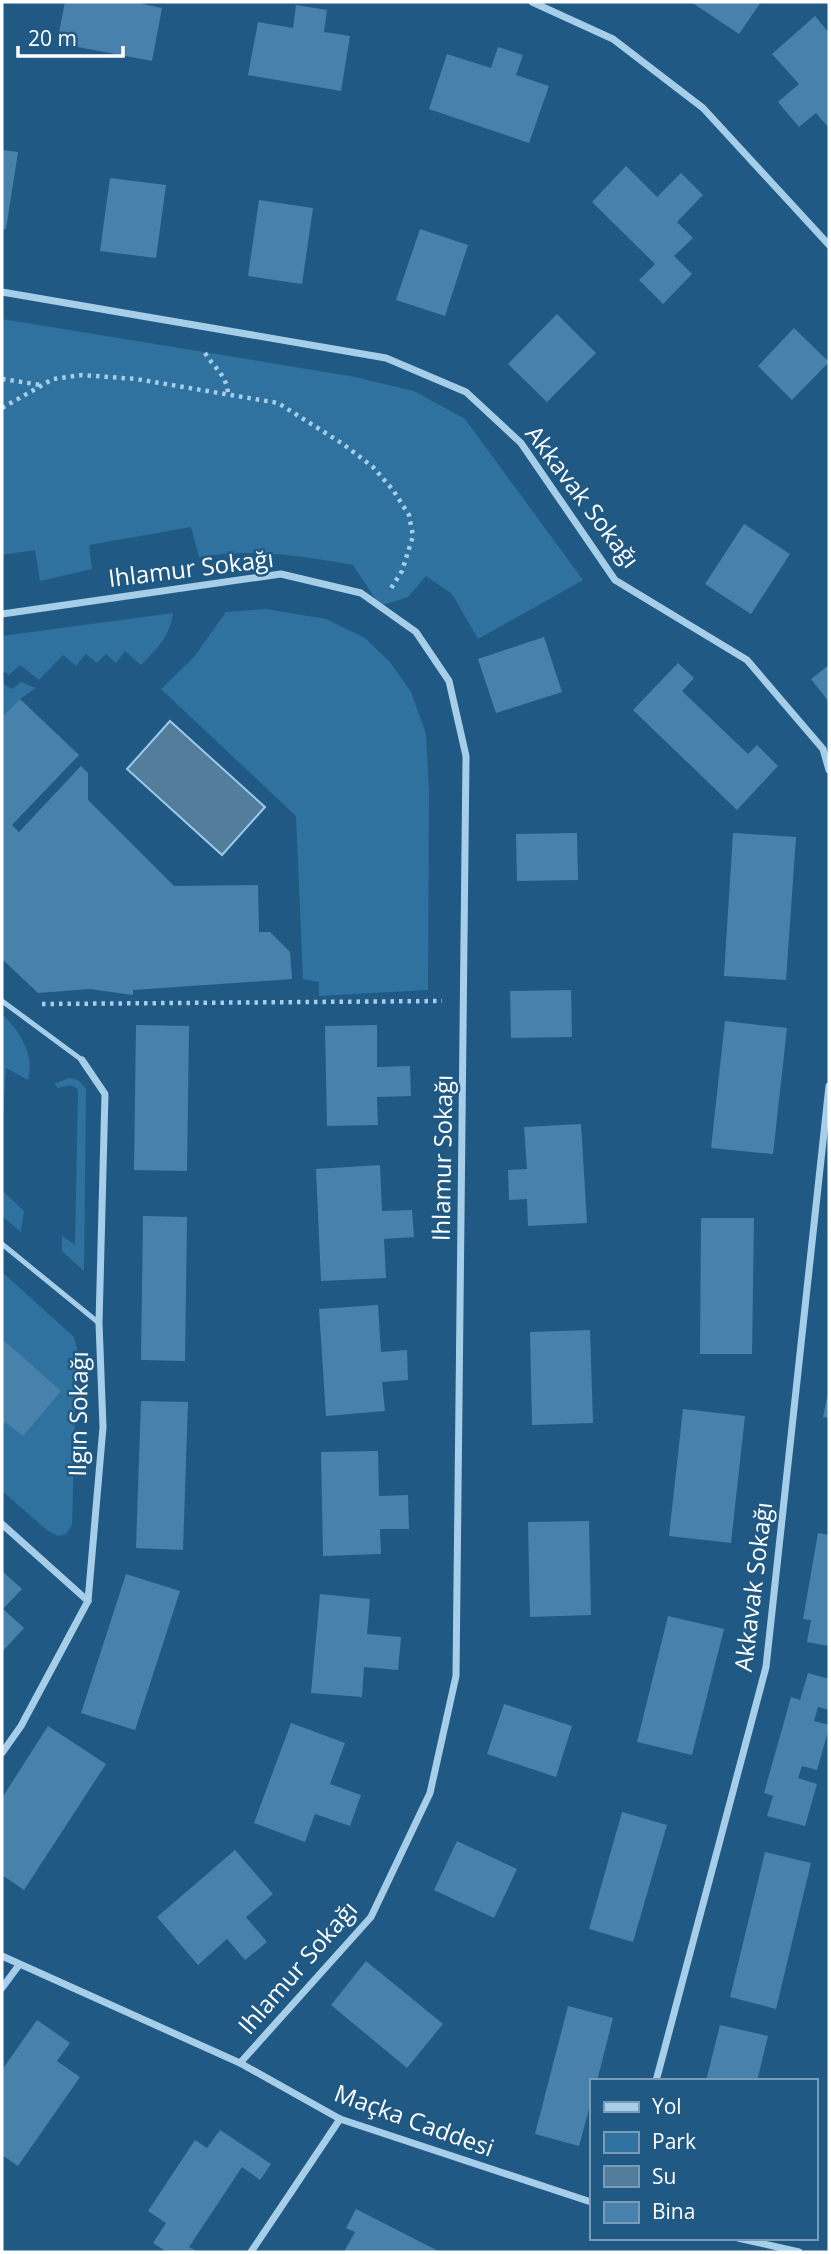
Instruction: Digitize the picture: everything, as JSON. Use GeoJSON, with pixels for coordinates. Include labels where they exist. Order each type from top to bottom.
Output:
{"type":"FeatureCollection","features":[{"type":"Feature","properties":{"kind":"street"},"geometry":{"type":"LineString","coordinates":[[533,2],[613,39],[703,108],[829,245]]}},
{"type":"Feature","properties":{"kind":"street","name":"Akkavak Sokağı"},"geometry":{"type":"LineString","coordinates":[[2,292],[386,358],[466,392],[521,443],[615,580],[747,660],[823,749],[829,770]]}},
{"type":"Feature","properties":{"kind":"street","name":"Ihlamur Sokağı"},"geometry":{"type":"LineString","coordinates":[[2,614],[281,574],[361,593],[416,632],[449,681],[466,756],[456,1676],[430,1793],[371,1917],[240,2063]]}},
{"type":"Feature","properties":{"kind":"street","name":"Ilgın Sokağı"},"geometry":{"type":"LineString","coordinates":[[2,1752],[21,1726],[88,1601],[103,1427],[99,1323],[105,1094],[82,1060]]}},
{"type":"Feature","properties":{"kind":"street","name":"Akkavak Sokağı"},"geometry":{"type":"LineString","coordinates":[[657,2079],[766,1667],[829,1086]]}},
{"type":"Feature","properties":{"kind":"street"},"geometry":{"type":"LineString","coordinates":[[2,1524],[88,1601]]}},
{"type":"Feature","properties":{"kind":"street","name":"Maçka Caddesi"},"geometry":{"type":"LineString","coordinates":[[2,1956],[240,2063],[340,2119],[590,2202]]}},
{"type":"Feature","properties":{"kind":"street"},"geometry":{"type":"LineString","coordinates":[[2,1988],[19,1965]]}},
{"type":"Feature","properties":{"kind":"street"},"geometry":{"type":"LineString","coordinates":[[251,2252],[340,2119]]}},
{"type":"Feature","properties":{"kind":"street"},"geometry":{"type":"LineString","coordinates":[[746,2240],[799,2252]]}},
{"type":"Feature","properties":{"kind":"lane"},"geometry":{"type":"LineString","coordinates":[[4,1002],[82,1060]]}},
{"type":"Feature","properties":{"kind":"lane"},"geometry":{"type":"LineString","coordinates":[[2,1244],[99,1323]]}},
{"type":"Feature","properties":{"kind":"path"},"geometry":{"type":"LineString","coordinates":[[205,353],[227,381],[228,393]]}},
{"type":"Feature","properties":{"kind":"path"},"geometry":{"type":"LineString","coordinates":[[2,408],[53,379],[82,375],[136,379],[278,403],[343,444],[373,467],[393,490],[409,515],[413,536],[402,571],[380,606]]}},
{"type":"Feature","properties":{"kind":"path"},"geometry":{"type":"LineString","coordinates":[[2,379],[42,385]]}},
{"type":"Feature","properties":{"kind":"path"},"geometry":{"type":"LineString","coordinates":[[4,1002],[464,1001]]}},
{"type":"Feature","properties":{"kind":"green space"},"geometry":{"type":"Polygon","coordinates":[[[2,319],[350,376],[414,391],[465,419],[583,580],[478,639],[452,594],[426,576],[408,597],[380,606],[353,565],[257,553],[199,557],[191,527],[89,545],[92,569],[40,581],[35,550],[2,555],[2,319]]]}},
{"type":"Feature","properties":{"kind":"green space"},"geometry":{"type":"Polygon","coordinates":[[[266,609],[326,619],[365,638],[390,662],[411,692],[426,734],[429,792],[428,990],[319,996],[319,982],[303,979],[296,816],[161,689],[194,657],[226,612],[266,609]]]}},
{"type":"Feature","properties":{"kind":"green space"},"geometry":{"type":"Polygon","coordinates":[[[173,613],[166,635],[141,665],[125,651],[116,663],[106,654],[97,663],[86,654],[76,666],[63,655],[39,680],[20,665],[9,675],[2,670],[2,636],[173,613]]]}},
{"type":"Feature","properties":{"kind":"green space"},"geometry":{"type":"Polygon","coordinates":[[[21,682],[36,688],[2,717],[2,683],[12,689],[21,682]]]}},
{"type":"Feature","properties":{"kind":"green space"},"geometry":{"type":"Polygon","coordinates":[[[2,1014],[15,1028],[28,1052],[30,1070],[28,1080],[6,1068],[2,1132],[2,1014]]]}},
{"type":"Feature","properties":{"kind":"green space"},"geometry":{"type":"Polygon","coordinates":[[[69,1078],[78,1080],[86,1089],[84,1271],[62,1251],[62,1236],[75,1245],[78,1089],[70,1085],[58,1088],[54,1084],[69,1078]]]}},
{"type":"Feature","properties":{"kind":"green space"},"geometry":{"type":"Polygon","coordinates":[[[2,1190],[24,1211],[21,1232],[2,1216],[2,1190]]]}},
{"type":"Feature","properties":{"kind":"green space"},"geometry":{"type":"Polygon","coordinates":[[[2,1272],[74,1337],[77,1348],[72,1525],[66,1534],[58,1536],[47,1530],[2,1491],[2,1272]]]}},
{"type":"Feature","properties":{"kind":"water"},"geometry":{"type":"Polygon","coordinates":[[[170,721],[265,807],[222,855],[127,769],[170,721]]]}},
{"type":"Feature","properties":{"kind":"building"},"geometry":{"type":"Polygon","coordinates":[[[65,2],[134,2],[162,8],[152,61],[57,43],[65,2]]]}},
{"type":"Feature","properties":{"kind":"building"},"geometry":{"type":"Polygon","coordinates":[[[691,2],[761,2],[739,34],[691,2]]]}},
{"type":"Feature","properties":{"kind":"building"},"geometry":{"type":"Polygon","coordinates":[[[296,5],[327,10],[324,32],[350,36],[341,91],[248,75],[258,22],[293,28],[296,5]]]}},
{"type":"Feature","properties":{"kind":"building"},"geometry":{"type":"Polygon","coordinates":[[[815,16],[829,33],[829,128],[816,113],[799,127],[778,102],[799,84],[772,54],[815,16]]]}},
{"type":"Feature","properties":{"kind":"building"},"geometry":{"type":"Polygon","coordinates":[[[498,47],[523,55],[516,75],[549,86],[529,143],[429,109],[447,54],[491,68],[498,47]]]}},
{"type":"Feature","properties":{"kind":"building"},"geometry":{"type":"Polygon","coordinates":[[[2,150],[18,152],[6,229],[2,229],[2,150]]]}},
{"type":"Feature","properties":{"kind":"building"},"geometry":{"type":"Polygon","coordinates":[[[626,166],[657,197],[681,173],[703,195],[677,222],[693,238],[674,256],[692,274],[663,304],[639,280],[655,264],[592,202],[626,166]]]}},
{"type":"Feature","properties":{"kind":"building"},"geometry":{"type":"Polygon","coordinates":[[[110,178],[166,185],[156,258],[100,251],[110,178]]]}},
{"type":"Feature","properties":{"kind":"building"},"geometry":{"type":"Polygon","coordinates":[[[259,200],[313,208],[302,284],[248,276],[259,200]]]}},
{"type":"Feature","properties":{"kind":"building"},"geometry":{"type":"Polygon","coordinates":[[[420,229],[468,245],[445,316],[396,300],[420,229]]]}},
{"type":"Feature","properties":{"kind":"building"},"geometry":{"type":"Polygon","coordinates":[[[557,314],[596,353],[547,402],[508,364],[557,314]]]}},
{"type":"Feature","properties":{"kind":"building"},"geometry":{"type":"Polygon","coordinates":[[[794,328],[829,362],[792,400],[758,366],[794,328]]]}},
{"type":"Feature","properties":{"kind":"building"},"geometry":{"type":"Polygon","coordinates":[[[744,524],[790,554],[751,614],[705,584],[744,524]]]}},
{"type":"Feature","properties":{"kind":"building"},"geometry":{"type":"Polygon","coordinates":[[[544,637],[562,692],[496,713],[478,659],[544,637]]]}},
{"type":"Feature","properties":{"kind":"building"},"geometry":{"type":"Polygon","coordinates":[[[678,663],[694,678],[682,691],[748,754],[757,745],[778,766],[737,810],[633,710],[678,663]]]}},
{"type":"Feature","properties":{"kind":"building"},"geometry":{"type":"Polygon","coordinates":[[[829,665],[829,702],[811,679],[829,665]]]}},
{"type":"Feature","properties":{"kind":"building"},"geometry":{"type":"Polygon","coordinates":[[[20,699],[79,755],[12,825],[19,832],[81,766],[88,773],[88,800],[174,886],[258,885],[259,932],[270,932],[290,952],[292,979],[133,990],[133,995],[90,989],[38,993],[2,959],[2,717],[20,699]]]}},
{"type":"Feature","properties":{"kind":"building"},"geometry":{"type":"Polygon","coordinates":[[[577,833],[578,880],[517,881],[516,834],[577,833]]]}},
{"type":"Feature","properties":{"kind":"building"},"geometry":{"type":"Polygon","coordinates":[[[733,833],[796,837],[786,980],[724,976],[733,833]]]}},
{"type":"Feature","properties":{"kind":"building"},"geometry":{"type":"Polygon","coordinates":[[[571,990],[572,1037],[511,1038],[510,991],[571,990]]]}},
{"type":"Feature","properties":{"kind":"building"},"geometry":{"type":"Polygon","coordinates":[[[725,1021],[787,1028],[773,1154],[711,1148],[725,1021]]]}},
{"type":"Feature","properties":{"kind":"building"},"geometry":{"type":"Polygon","coordinates":[[[136,1025],[189,1026],[187,1171],[134,1170],[136,1025]]]}},
{"type":"Feature","properties":{"kind":"building"},"geometry":{"type":"Polygon","coordinates":[[[377,1025],[377,1067],[410,1066],[411,1096],[377,1097],[378,1125],[327,1126],[325,1026],[377,1025]]]}},
{"type":"Feature","properties":{"kind":"building"},"geometry":{"type":"Polygon","coordinates":[[[581,1124],[587,1223],[528,1226],[527,1199],[509,1200],[508,1170],[527,1169],[524,1127],[581,1124]]]}},
{"type":"Feature","properties":{"kind":"building"},"geometry":{"type":"Polygon","coordinates":[[[380,1165],[382,1211],[412,1210],[414,1237],[384,1239],[386,1278],[321,1281],[316,1169],[380,1165]]]}},
{"type":"Feature","properties":{"kind":"building"},"geometry":{"type":"Polygon","coordinates":[[[143,1216],[187,1217],[185,1361],[141,1360],[143,1216]]]}},
{"type":"Feature","properties":{"kind":"building"},"geometry":{"type":"Polygon","coordinates":[[[701,1218],[754,1218],[752,1354],[700,1354],[701,1218]]]}},
{"type":"Feature","properties":{"kind":"building"},"geometry":{"type":"Polygon","coordinates":[[[378,1305],[381,1352],[407,1350],[408,1380],[382,1382],[385,1411],[326,1416],[319,1309],[378,1305]]]}},
{"type":"Feature","properties":{"kind":"building"},"geometry":{"type":"Polygon","coordinates":[[[590,1330],[593,1423],[532,1425],[530,1332],[590,1330]]]}},
{"type":"Feature","properties":{"kind":"building"},"geometry":{"type":"Polygon","coordinates":[[[2,1339],[61,1391],[23,1436],[5,1422],[2,1426],[2,1339]]]}},
{"type":"Feature","properties":{"kind":"building"},"geometry":{"type":"Polygon","coordinates":[[[829,1393],[829,1418],[823,1417],[829,1393]]]}},
{"type":"Feature","properties":{"kind":"building"},"geometry":{"type":"Polygon","coordinates":[[[141,1401],[188,1402],[183,1550],[136,1548],[141,1401]]]}},
{"type":"Feature","properties":{"kind":"building"},"geometry":{"type":"Polygon","coordinates":[[[683,1409],[745,1416],[731,1543],[669,1536],[683,1409]]]}},
{"type":"Feature","properties":{"kind":"building"},"geometry":{"type":"Polygon","coordinates":[[[378,1451],[379,1496],[408,1495],[409,1529],[380,1529],[381,1554],[323,1556],[321,1452],[378,1451]]]}},
{"type":"Feature","properties":{"kind":"building"},"geometry":{"type":"Polygon","coordinates":[[[589,1521],[591,1615],[530,1617],[528,1522],[589,1521]]]}},
{"type":"Feature","properties":{"kind":"building"},"geometry":{"type":"Polygon","coordinates":[[[818,1533],[829,1535],[829,1646],[807,1642],[811,1620],[803,1619],[818,1533]]]}},
{"type":"Feature","properties":{"kind":"building"},"geometry":{"type":"Polygon","coordinates":[[[2,1571],[22,1589],[3,1609],[24,1628],[2,1652],[2,1571]]]}},
{"type":"Feature","properties":{"kind":"building"},"geometry":{"type":"Polygon","coordinates":[[[126,1574],[180,1591],[135,1730],[81,1713],[126,1574]]]}},
{"type":"Feature","properties":{"kind":"building"},"geometry":{"type":"Polygon","coordinates":[[[320,1594],[370,1599],[367,1634],[401,1637],[398,1670],[364,1667],[362,1697],[311,1693],[320,1594]]]}},
{"type":"Feature","properties":{"kind":"building"},"geometry":{"type":"Polygon","coordinates":[[[668,1616],[724,1629],[692,1755],[637,1742],[668,1616]]]}},
{"type":"Feature","properties":{"kind":"building"},"geometry":{"type":"Polygon","coordinates":[[[808,1673],[829,1679],[829,1710],[818,1707],[814,1721],[829,1725],[829,1728],[817,1770],[802,1766],[798,1778],[817,1784],[805,1826],[767,1816],[773,1796],[764,1793],[791,1697],[800,1700],[808,1673]]]}},
{"type":"Feature","properties":{"kind":"building"},"geometry":{"type":"Polygon","coordinates":[[[504,1704],[572,1726],[556,1777],[487,1754],[504,1704]]]}},
{"type":"Feature","properties":{"kind":"building"},"geometry":{"type":"Polygon","coordinates":[[[291,1723],[345,1743],[330,1784],[361,1795],[350,1826],[315,1814],[305,1842],[254,1823],[291,1723]]]}},
{"type":"Feature","properties":{"kind":"building"},"geometry":{"type":"Polygon","coordinates":[[[48,1726],[106,1764],[24,1890],[2,1875],[2,1798],[48,1726]]]}},
{"type":"Feature","properties":{"kind":"building"},"geometry":{"type":"Polygon","coordinates":[[[622,1812],[667,1825],[633,1942],[589,1929],[622,1812]]]}},
{"type":"Feature","properties":{"kind":"building"},"geometry":{"type":"Polygon","coordinates":[[[457,1841],[517,1869],[494,1918],[434,1890],[457,1841]]]}},
{"type":"Feature","properties":{"kind":"building"},"geometry":{"type":"Polygon","coordinates":[[[235,1850],[273,1894],[246,1917],[267,1942],[245,1960],[227,1939],[198,1965],[157,1917],[235,1850]]]}},
{"type":"Feature","properties":{"kind":"building"},"geometry":{"type":"Polygon","coordinates":[[[765,1852],[811,1863],[776,2009],[730,1997],[765,1852]]]}},
{"type":"Feature","properties":{"kind":"building"},"geometry":{"type":"Polygon","coordinates":[[[366,1961],[443,2024],[407,2068],[331,2005],[366,1961]]]}},
{"type":"Feature","properties":{"kind":"building"},"geometry":{"type":"Polygon","coordinates":[[[568,2006],[613,2018],[598,2079],[590,2079],[590,2106],[579,2146],[535,2134],[568,2006]]]}},
{"type":"Feature","properties":{"kind":"building"},"geometry":{"type":"Polygon","coordinates":[[[37,2020],[70,2043],[57,2061],[80,2077],[18,2166],[2,2155],[2,2070],[37,2020]]]}},
{"type":"Feature","properties":{"kind":"building"},"geometry":{"type":"Polygon","coordinates":[[[720,2025],[768,2036],[757,2079],[706,2079],[720,2025]]]}},
{"type":"Feature","properties":{"kind":"building"},"geometry":{"type":"Polygon","coordinates":[[[220,2130],[271,2164],[260,2180],[242,2167],[189,2247],[198,2252],[167,2252],[153,2243],[166,2223],[148,2211],[195,2140],[207,2148],[220,2130]]]}},
{"type":"Feature","properties":{"kind":"building"},"geometry":{"type":"Polygon","coordinates":[[[356,2209],[440,2252],[344,2252],[355,2232],[346,2228],[356,2209]]]}}]}
